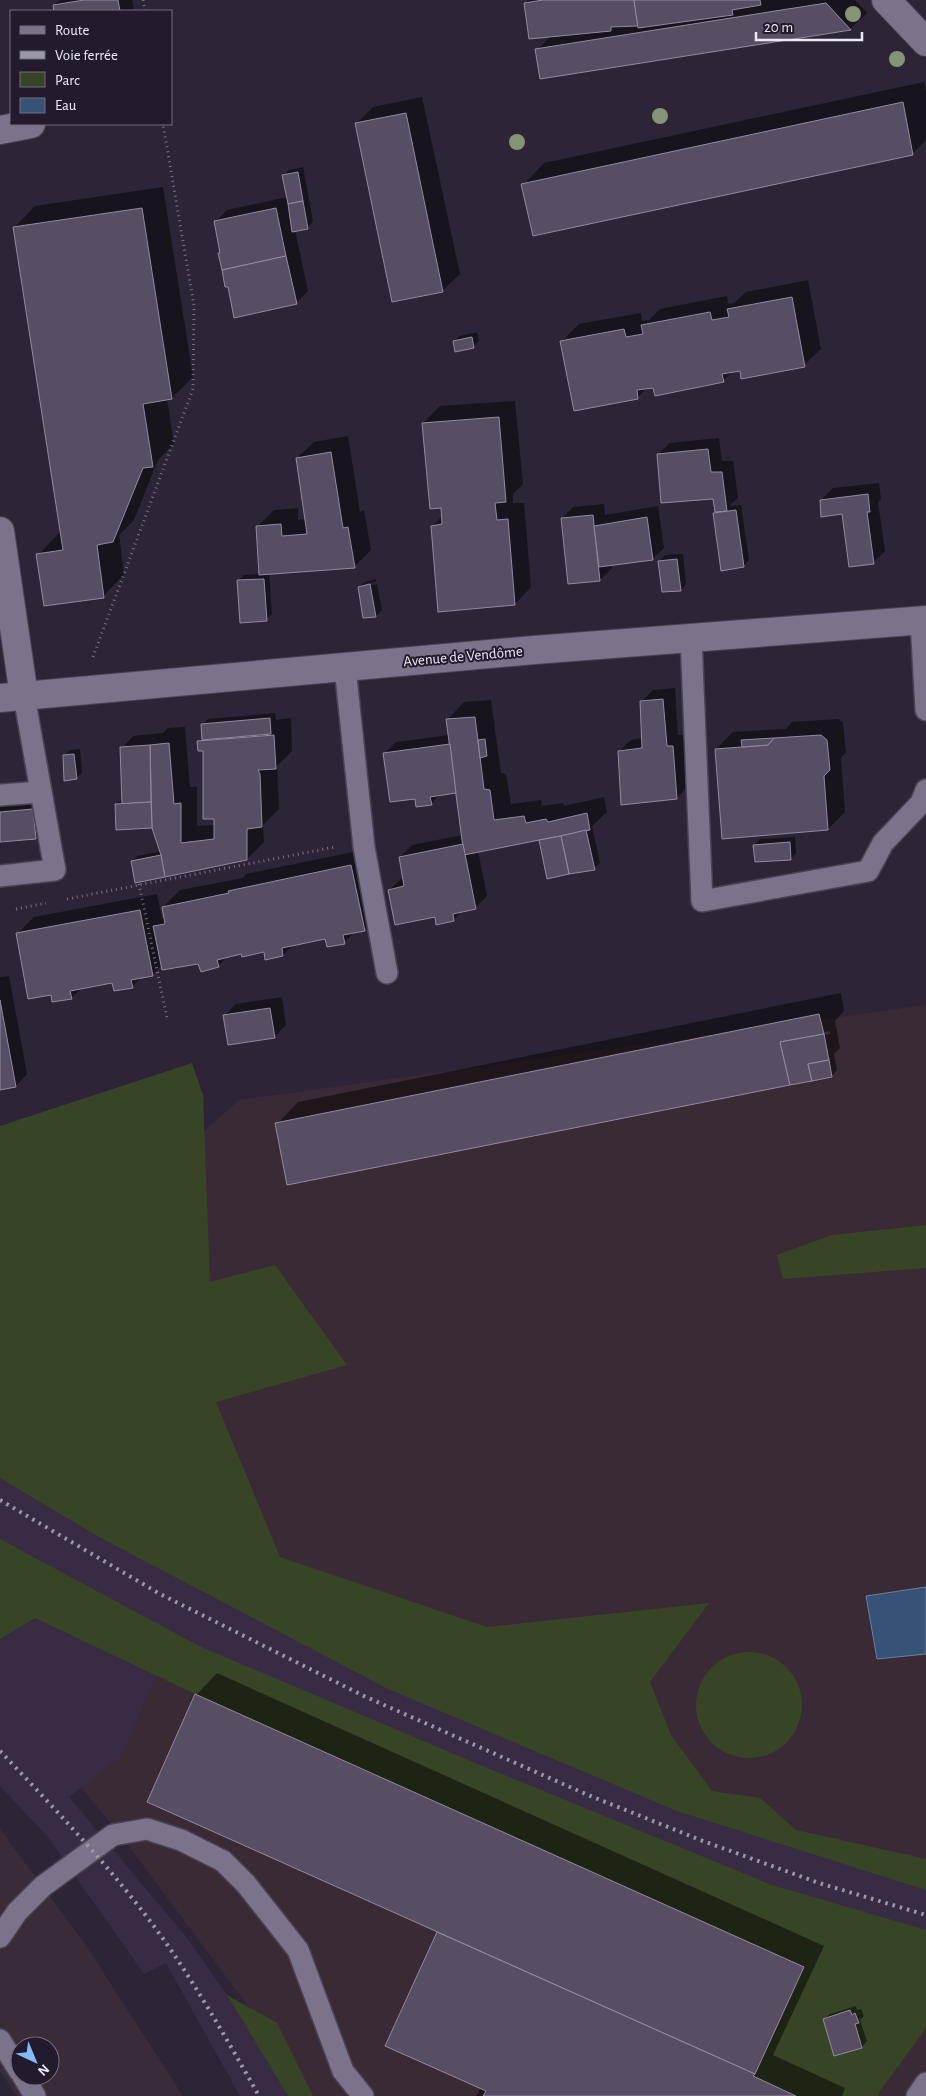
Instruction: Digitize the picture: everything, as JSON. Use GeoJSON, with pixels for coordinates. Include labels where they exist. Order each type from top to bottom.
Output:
{"type":"FeatureCollection","features":[{"type":"Feature","properties":{"kind":"main road"},"geometry":{"type":"LineString","coordinates":[[886,0],[926,42]]}},
{"type":"Feature","properties":{"kind":"main road"},"geometry":{"type":"LineString","coordinates":[[0,130],[26,125]]}},
{"type":"Feature","properties":{"kind":"main road"},"geometry":{"type":"LineString","coordinates":[[0,531],[12,697]]}},
{"type":"Feature","properties":{"kind":"main road","name":"Avenue de Vendôme"},"geometry":{"type":"LineString","coordinates":[[12,697],[344,667],[923,620]]}},
{"type":"Feature","properties":{"kind":"lane"},"geometry":{"type":"LineString","coordinates":[[923,620],[926,710]]}},
{"type":"Feature","properties":{"kind":"lane"},"geometry":{"type":"LineString","coordinates":[[691,638],[702,901],[868,871],[883,843],[920,803],[926,790]]}},
{"type":"Feature","properties":{"kind":"lane"},"geometry":{"type":"LineString","coordinates":[[344,667],[363,842],[388,973]]}},
{"type":"Feature","properties":{"kind":"lane"},"geometry":{"type":"LineString","coordinates":[[0,876],[55,870],[41,792],[12,697]]}},
{"type":"Feature","properties":{"kind":"lane"},"geometry":{"type":"LineString","coordinates":[[0,795],[41,792]]}},
{"type":"Feature","properties":{"kind":"lane"},"geometry":{"type":"LineString","coordinates":[[0,1937],[17,1912],[43,1886],[113,1835],[147,1829],[181,1840],[223,1861],[246,1884],[298,1950],[343,2071],[363,2096]]}},
{"type":"Feature","properties":{"kind":"lane"},"geometry":{"type":"LineString","coordinates":[[0,2040],[10,2056]]}},
{"type":"Feature","properties":{"kind":"lane"},"geometry":{"type":"LineString","coordinates":[[917,2096],[926,2083]]}},
{"type":"Feature","properties":{"kind":"path"},"geometry":{"type":"LineString","coordinates":[[80,691],[193,390],[194,306],[163,125]]}},
{"type":"Feature","properties":{"kind":"path"},"geometry":{"type":"LineString","coordinates":[[63,899],[363,842]]}},
{"type":"Feature","properties":{"kind":"path"},"geometry":{"type":"LineString","coordinates":[[139,884],[167,1018]]}},
{"type":"Feature","properties":{"kind":"path"},"geometry":{"type":"LineString","coordinates":[[16,909],[54,901]]}},
{"type":"Feature","properties":{"kind":"shaded area"},"geometry":{"type":"Polygon","coordinates":[[[926,1005],[926,2096],[303,2096],[260,2022],[121,1836],[0,1688],[0,1315],[239,1100],[926,1005]]]}},
{"type":"Feature","properties":{"kind":"shaded area"},"geometry":{"type":"Polygon","coordinates":[[[0,1464],[405,1684],[926,1880],[926,1957],[804,1967],[156,1676],[121,1756],[69,1797],[187,1938],[227,1995],[288,2096],[240,2096],[166,1963],[144,1974],[47,1836],[0,1786],[0,1464]]]}},
{"type":"Feature","properties":{"kind":"shaded area"},"geometry":{"type":"Polygon","coordinates":[[[0,1829],[85,1944],[183,2096],[17,2096],[10,2086],[60,2086],[60,2036],[10,2036],[10,2086],[0,2071],[0,1829]]]}},
{"type":"Feature","properties":{"kind":"green space"},"geometry":{"type":"Polygon","coordinates":[[[192,1063],[203,1095],[210,1282],[275,1265],[347,1365],[216,1402],[280,1557],[487,1627],[709,1603],[650,1682],[671,1735],[712,1791],[760,1798],[796,1830],[926,1859],[926,1890],[677,1811],[388,1689],[99,1537],[0,1478],[0,1126],[192,1063]]]}},
{"type":"Feature","properties":{"kind":"green space"},"geometry":{"type":"Polygon","coordinates":[[[926,1225],[926,1268],[783,1279],[777,1255],[832,1235],[926,1225]]]}},
{"type":"Feature","properties":{"kind":"green space"},"geometry":{"type":"Polygon","coordinates":[[[0,1539],[199,1646],[473,1762],[772,1885],[926,1930],[926,2028],[878,2096],[796,2096],[753,2076],[803,1967],[195,1694],[35,1618],[0,1639],[0,1539]]]}},
{"type":"Feature","properties":{"kind":"green space"},"geometry":{"type":"Polygon","coordinates":[[[749,1652],[769,1656],[786,1668],[798,1685],[802,1705],[798,1725],[786,1742],[769,1754],[749,1758],[729,1754],[712,1742],[700,1725],[696,1705],[700,1685],[712,1668],[729,1656],[749,1652]]]}},
{"type":"Feature","properties":{"kind":"green space"},"geometry":{"type":"Polygon","coordinates":[[[227,1995],[277,2023],[313,2096],[288,2096],[227,1995]]]}},
{"type":"Feature","properties":{"kind":"water"},"geometry":{"type":"Polygon","coordinates":[[[926,1587],[926,1654],[877,1659],[866,1596],[926,1587]]]}},
{"type":"Feature","properties":{"kind":"building"},"geometry":{"type":"Polygon","coordinates":[[[84,0],[118,0],[120,10],[54,10],[53,5],[84,0]]]}},
{"type":"Feature","properties":{"kind":"building"},"geometry":{"type":"Polygon","coordinates":[[[543,0],[634,0],[638,26],[611,27],[611,31],[529,39],[524,3],[543,0]]]}},
{"type":"Feature","properties":{"kind":"building"},"geometry":{"type":"Polygon","coordinates":[[[634,0],[760,0],[761,5],[732,10],[733,15],[638,28],[634,0]]]}},
{"type":"Feature","properties":{"kind":"building"},"geometry":{"type":"Polygon","coordinates":[[[826,3],[851,30],[540,79],[535,49],[826,3]]]}},
{"type":"Feature","properties":{"kind":"building"},"geometry":{"type":"Polygon","coordinates":[[[903,102],[913,155],[533,236],[521,184],[903,102]]]}},
{"type":"Feature","properties":{"kind":"building"},"geometry":{"type":"Polygon","coordinates":[[[406,113],[443,292],[392,302],[355,123],[406,113]]]}},
{"type":"Feature","properties":{"kind":"building"},"geometry":{"type":"Polygon","coordinates":[[[298,172],[303,201],[288,204],[282,175],[298,172]]]}},
{"type":"Feature","properties":{"kind":"building"},"geometry":{"type":"Polygon","coordinates":[[[303,201],[308,229],[292,232],[288,204],[303,201]]]}},
{"type":"Feature","properties":{"kind":"building"},"geometry":{"type":"Polygon","coordinates":[[[142,208],[172,399],[143,404],[153,467],[143,468],[113,542],[97,545],[104,598],[44,606],[36,554],[63,550],[13,227],[142,208]]]}},
{"type":"Feature","properties":{"kind":"building"},"geometry":{"type":"Polygon","coordinates":[[[276,208],[286,256],[222,270],[214,221],[276,208]]]}},
{"type":"Feature","properties":{"kind":"building"},"geometry":{"type":"Polygon","coordinates":[[[286,256],[297,304],[234,318],[228,287],[225,287],[222,270],[286,256]]]}},
{"type":"Feature","properties":{"kind":"building"},"geometry":{"type":"Polygon","coordinates":[[[792,297],[805,367],[741,379],[740,371],[722,374],[724,382],[655,396],[653,388],[637,390],[638,399],[574,411],[560,341],[624,329],[626,337],[643,334],[641,325],[710,312],[712,320],[729,317],[727,309],[792,297]]]}},
{"type":"Feature","properties":{"kind":"building"},"geometry":{"type":"Polygon","coordinates":[[[472,337],[474,348],[455,352],[453,341],[472,337]]]}},
{"type":"Feature","properties":{"kind":"building"},"geometry":{"type":"Polygon","coordinates":[[[499,417],[506,502],[495,503],[497,520],[508,519],[515,605],[438,612],[431,526],[442,524],[441,508],[430,509],[422,423],[499,417]]]}},
{"type":"Feature","properties":{"kind":"building"},"geometry":{"type":"Polygon","coordinates":[[[708,449],[711,472],[722,472],[727,511],[715,512],[713,499],[661,503],[657,454],[708,449]]]}},
{"type":"Feature","properties":{"kind":"building"},"geometry":{"type":"Polygon","coordinates":[[[331,452],[343,528],[348,527],[355,568],[259,575],[256,526],[281,524],[282,536],[307,534],[296,458],[331,452]]]}},
{"type":"Feature","properties":{"kind":"building"},"geometry":{"type":"Polygon","coordinates":[[[868,494],[870,512],[867,512],[874,564],[849,567],[842,514],[821,517],[820,500],[868,494]]]}},
{"type":"Feature","properties":{"kind":"building"},"geometry":{"type":"Polygon","coordinates":[[[736,510],[744,567],[721,571],[713,513],[736,510]]]}},
{"type":"Feature","properties":{"kind":"building"},"geometry":{"type":"Polygon","coordinates":[[[593,515],[600,581],[568,584],[561,518],[593,515]]]}},
{"type":"Feature","properties":{"kind":"building"},"geometry":{"type":"Polygon","coordinates":[[[647,517],[653,560],[599,567],[594,526],[647,517]]]}},
{"type":"Feature","properties":{"kind":"building"},"geometry":{"type":"Polygon","coordinates":[[[677,559],[681,591],[662,592],[658,561],[677,559]]]}},
{"type":"Feature","properties":{"kind":"building"},"geometry":{"type":"Polygon","coordinates":[[[264,579],[267,621],[240,623],[237,580],[264,579]]]}},
{"type":"Feature","properties":{"kind":"building"},"geometry":{"type":"Polygon","coordinates":[[[370,584],[376,617],[363,618],[358,587],[370,584]]]}},
{"type":"Feature","properties":{"kind":"building"},"geometry":{"type":"Polygon","coordinates":[[[663,699],[667,746],[673,746],[677,799],[621,805],[618,751],[642,748],[640,701],[663,699]]]}},
{"type":"Feature","properties":{"kind":"building"},"geometry":{"type":"Polygon","coordinates":[[[475,717],[484,789],[490,790],[494,820],[524,816],[526,823],[546,819],[548,822],[587,813],[590,830],[464,855],[446,719],[475,717]]]}},
{"type":"Feature","properties":{"kind":"building"},"geometry":{"type":"Polygon","coordinates":[[[270,718],[271,734],[202,740],[201,724],[270,718]]]}},
{"type":"Feature","properties":{"kind":"building"},"geometry":{"type":"Polygon","coordinates":[[[274,735],[276,769],[258,770],[260,774],[262,827],[247,829],[247,860],[165,877],[161,855],[152,828],[150,745],[169,743],[174,804],[181,803],[181,843],[214,839],[214,819],[203,819],[203,751],[198,751],[197,741],[274,735]]]}},
{"type":"Feature","properties":{"kind":"building"},"geometry":{"type":"Polygon","coordinates":[[[821,735],[827,740],[830,770],[824,776],[828,830],[722,839],[715,749],[768,745],[774,738],[821,735]]]}},
{"type":"Feature","properties":{"kind":"building"},"geometry":{"type":"Polygon","coordinates":[[[774,738],[768,745],[742,747],[741,740],[774,738]]]}},
{"type":"Feature","properties":{"kind":"building"},"geometry":{"type":"Polygon","coordinates":[[[485,739],[487,756],[480,758],[478,740],[485,739]]]}},
{"type":"Feature","properties":{"kind":"building"},"geometry":{"type":"Polygon","coordinates":[[[450,744],[456,793],[430,797],[432,805],[416,807],[415,799],[390,802],[383,753],[450,744]]]}},
{"type":"Feature","properties":{"kind":"building"},"geometry":{"type":"Polygon","coordinates":[[[150,745],[151,802],[122,804],[120,747],[150,745]]]}},
{"type":"Feature","properties":{"kind":"building"},"geometry":{"type":"Polygon","coordinates":[[[74,754],[77,779],[64,781],[63,755],[74,754]]]}},
{"type":"Feature","properties":{"kind":"building"},"geometry":{"type":"Polygon","coordinates":[[[151,802],[152,828],[116,830],[115,804],[151,802]]]}},
{"type":"Feature","properties":{"kind":"building"},"geometry":{"type":"Polygon","coordinates":[[[33,809],[36,839],[0,842],[0,812],[33,809]]]}},
{"type":"Feature","properties":{"kind":"building"},"geometry":{"type":"Polygon","coordinates":[[[586,830],[595,870],[569,874],[561,836],[586,830]]]}},
{"type":"Feature","properties":{"kind":"building"},"geometry":{"type":"Polygon","coordinates":[[[561,836],[569,874],[547,879],[539,840],[561,836]]]}},
{"type":"Feature","properties":{"kind":"building"},"geometry":{"type":"Polygon","coordinates":[[[790,842],[791,860],[755,862],[753,845],[790,842]]]}},
{"type":"Feature","properties":{"kind":"building"},"geometry":{"type":"Polygon","coordinates":[[[463,844],[476,909],[453,914],[454,921],[436,925],[435,917],[395,925],[388,890],[404,886],[399,857],[463,844]]]}},
{"type":"Feature","properties":{"kind":"building"},"geometry":{"type":"Polygon","coordinates":[[[161,855],[165,877],[135,883],[131,861],[161,855]]]}},
{"type":"Feature","properties":{"kind":"building"},"geometry":{"type":"Polygon","coordinates":[[[351,865],[365,931],[343,935],[345,944],[327,947],[325,939],[282,948],[283,956],[265,960],[264,952],[242,957],[241,954],[217,960],[219,967],[201,972],[198,964],[162,970],[153,926],[165,924],[162,907],[351,865]]]}},
{"type":"Feature","properties":{"kind":"building"},"geometry":{"type":"Polygon","coordinates":[[[140,910],[153,976],[131,980],[133,988],[114,991],[112,983],[70,991],[72,999],[52,1002],[51,995],[28,999],[16,933],[140,910]]]}},
{"type":"Feature","properties":{"kind":"building"},"geometry":{"type":"Polygon","coordinates":[[[0,1000],[16,1087],[0,1090],[0,1000]]]}},
{"type":"Feature","properties":{"kind":"building"},"geometry":{"type":"Polygon","coordinates":[[[270,1008],[275,1038],[228,1045],[223,1015],[270,1008]]]}},
{"type":"Feature","properties":{"kind":"building"},"geometry":{"type":"Polygon","coordinates":[[[819,1014],[824,1034],[780,1042],[790,1085],[287,1185],[275,1123],[819,1014]]]}},
{"type":"Feature","properties":{"kind":"building"},"geometry":{"type":"Polygon","coordinates":[[[824,1034],[829,1060],[808,1064],[812,1081],[790,1085],[780,1042],[824,1034]]]}},
{"type":"Feature","properties":{"kind":"building"},"geometry":{"type":"Polygon","coordinates":[[[829,1060],[832,1077],[812,1081],[808,1064],[829,1060]]]}},
{"type":"Feature","properties":{"kind":"building"},"geometry":{"type":"Polygon","coordinates":[[[195,1694],[804,1967],[755,2074],[147,1802],[195,1694]]]}},
{"type":"Feature","properties":{"kind":"building"},"geometry":{"type":"Polygon","coordinates":[[[437,1932],[755,2074],[753,2076],[796,2096],[483,2096],[486,2091],[385,2046],[437,1932]]]}},
{"type":"Feature","properties":{"kind":"building"},"geometry":{"type":"Polygon","coordinates":[[[850,2010],[852,2015],[855,2013],[859,2023],[855,2024],[862,2048],[834,2056],[823,2019],[850,2010]]]}},
{"type":"Feature","properties":{"kind":"railway"},"geometry":{"type":"LineString","coordinates":[[0,1500],[160,1594],[366,1697],[588,1795],[703,1841],[819,1883],[926,1915]]}},
{"type":"Feature","properties":{"kind":"railway"},"geometry":{"type":"LineString","coordinates":[[0,1751],[85,1843],[146,1915],[202,1997],[259,2096]]}}]}
